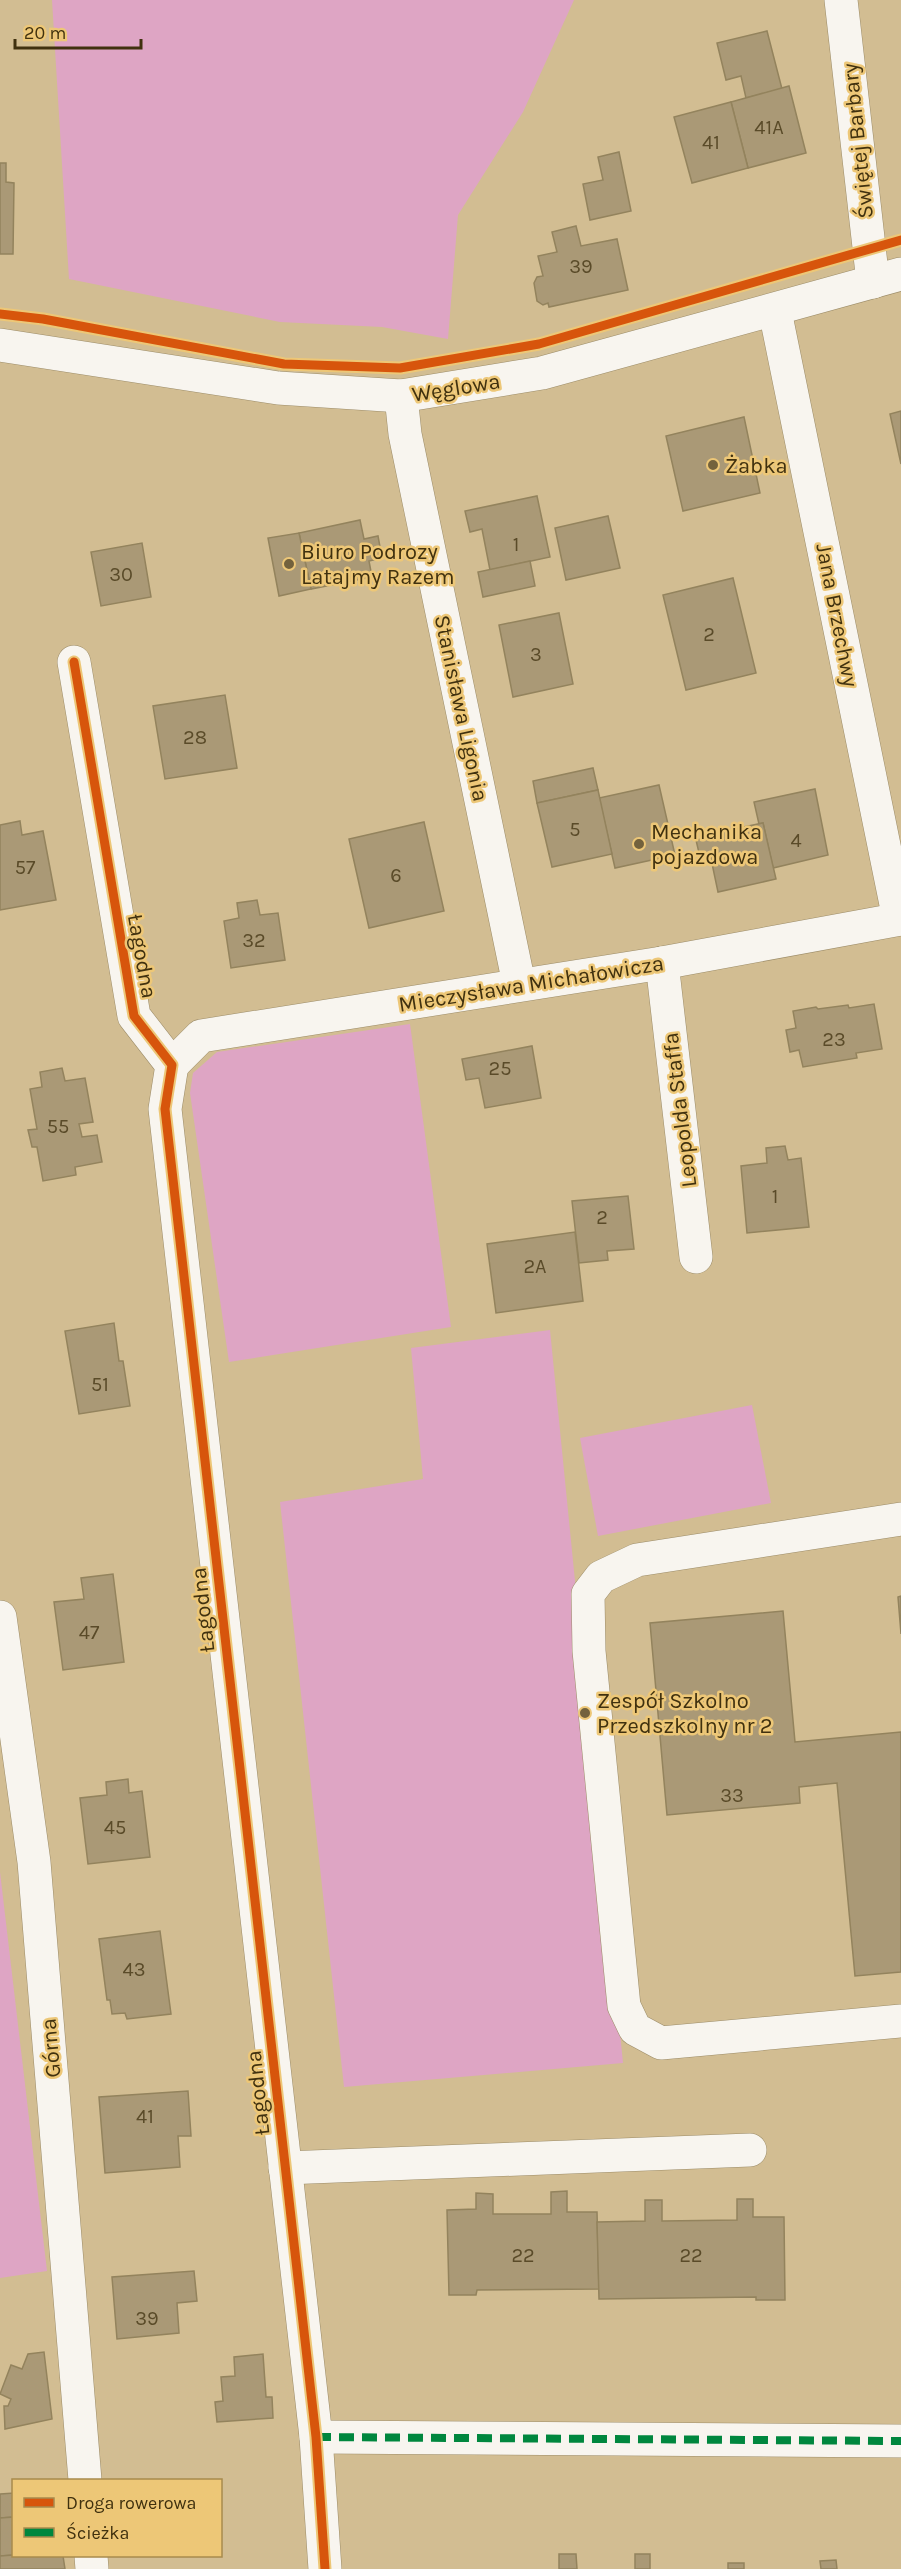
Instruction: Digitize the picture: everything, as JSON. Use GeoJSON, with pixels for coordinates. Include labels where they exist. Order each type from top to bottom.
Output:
{"type":"FeatureCollection","features":[{"type":"Feature","properties":{"kind":"street","name":"Świętej Barbary"},"geometry":{"type":"LineString","coordinates":[[841,0],[887,278]]}},
{"type":"Feature","properties":{"kind":"street","name":"Węglowa"},"geometry":{"type":"LineString","coordinates":[[0,345],[278,388],[401,396],[542,373],[775,311],[887,278]]}},
{"type":"Feature","properties":{"kind":"street","name":"Jana Brzechwy"},"geometry":{"type":"LineString","coordinates":[[775,311],[900,919]]}},
{"type":"Feature","properties":{"kind":"street","name":"Stanisława Ligonia"},"geometry":{"type":"LineString","coordinates":[[401,396],[405,434],[519,984]]}},
{"type":"Feature","properties":{"kind":"street","name":"Łagodna"},"geometry":{"type":"LineString","coordinates":[[74,662],[134,1016],[172,1065],[165,1109],[316,2437],[325,2569]]}},
{"type":"Feature","properties":{"kind":"street","name":"Mieczysława Michałowicza"},"geometry":{"type":"LineString","coordinates":[[172,1065],[201,1036],[662,963],[900,919]]}},
{"type":"Feature","properties":{"kind":"street","name":"Leopolda Staffa"},"geometry":{"type":"LineString","coordinates":[[662,963],[696,1257]]}},
{"type":"Feature","properties":{"kind":"street"},"geometry":{"type":"LineString","coordinates":[[901,1519],[637,1560],[601,1577],[588,1594],[589,1651],[624,2006],[635,2030],[661,2043],[901,2021]]}},
{"type":"Feature","properties":{"kind":"street","name":"Górna"},"geometry":{"type":"LineString","coordinates":[[0,1617],[34,1862],[85,2479]]}},
{"type":"Feature","properties":{"kind":"street"},"geometry":{"type":"LineString","coordinates":[[285,2168],[750,2150]]}},
{"type":"Feature","properties":{"kind":"street"},"geometry":{"type":"LineString","coordinates":[[316,2437],[901,2441]]}},
{"type":"Feature","properties":{"kind":"shaded area"},"geometry":{"type":"Polygon","coordinates":[[[52,0],[574,0],[523,112],[458,215],[448,339],[382,327],[280,322],[69,279],[52,0]]]}},
{"type":"Feature","properties":{"kind":"shaded area"},"geometry":{"type":"Polygon","coordinates":[[[410,1024],[451,1327],[229,1362],[190,1093],[193,1073],[217,1052],[410,1024]]]}},
{"type":"Feature","properties":{"kind":"shaded area"},"geometry":{"type":"Polygon","coordinates":[[[550,1330],[623,2063],[344,2087],[280,1502],[423,1479],[411,1348],[550,1330]]]}},
{"type":"Feature","properties":{"kind":"shaded area"},"geometry":{"type":"Polygon","coordinates":[[[752,1405],[771,1503],[598,1536],[580,1438],[752,1405]]]}},
{"type":"Feature","properties":{"kind":"shaded area"},"geometry":{"type":"Polygon","coordinates":[[[0,1872],[47,2271],[0,2278],[0,1872]]]}},
{"type":"Feature","properties":{"kind":"building"},"geometry":{"type":"Polygon","coordinates":[[[767,31],[782,89],[746,98],[741,76],[726,80],[717,43],[767,31]]]}},
{"type":"Feature","properties":{"kind":"building"},"geometry":{"type":"Polygon","coordinates":[[[789,86],[806,153],[748,168],[731,102],[789,86]]]}},
{"type":"Feature","properties":{"kind":"building"},"geometry":{"type":"Polygon","coordinates":[[[731,102],[748,168],[692,183],[674,117],[731,102]]]}},
{"type":"Feature","properties":{"kind":"building"},"geometry":{"type":"Polygon","coordinates":[[[619,152],[631,211],[590,220],[583,184],[603,180],[598,157],[619,152]]]}},
{"type":"Feature","properties":{"kind":"building"},"geometry":{"type":"Polygon","coordinates":[[[0,163],[6,163],[6,182],[14,183],[13,254],[0,254],[0,163]]]}},
{"type":"Feature","properties":{"kind":"building"},"geometry":{"type":"Polygon","coordinates":[[[576,226],[581,246],[617,239],[628,290],[549,307],[548,303],[543,305],[537,301],[534,283],[537,277],[543,276],[538,256],[557,252],[552,232],[576,226]]]}},
{"type":"Feature","properties":{"kind":"building"},"geometry":{"type":"Polygon","coordinates":[[[901,411],[901,464],[890,414],[901,411]]]}},
{"type":"Feature","properties":{"kind":"building","name":"Żabka"},"geometry":{"type":"Polygon","coordinates":[[[744,417],[760,493],[683,511],[666,436],[744,417]]]}},
{"type":"Feature","properties":{"kind":"building"},"geometry":{"type":"Polygon","coordinates":[[[537,496],[550,557],[490,570],[482,529],[470,532],[465,511],[537,496]]]}},
{"type":"Feature","properties":{"kind":"building"},"geometry":{"type":"Polygon","coordinates":[[[608,516],[620,568],[566,580],[555,528],[608,516]]]}},
{"type":"Feature","properties":{"kind":"building"},"geometry":{"type":"Polygon","coordinates":[[[360,520],[364,539],[378,536],[382,558],[369,561],[372,577],[311,589],[299,533],[360,520]]]}},
{"type":"Feature","properties":{"kind":"building","name":"Biuro Podrozy Latajmy Razem"},"geometry":{"type":"Polygon","coordinates":[[[299,533],[311,589],[279,596],[268,538],[299,533]]]}},
{"type":"Feature","properties":{"kind":"building"},"geometry":{"type":"Polygon","coordinates":[[[142,543],[151,597],[101,606],[91,552],[142,543]]]}},
{"type":"Feature","properties":{"kind":"building"},"geometry":{"type":"Polygon","coordinates":[[[530,561],[535,586],[483,597],[478,572],[530,561]]]}},
{"type":"Feature","properties":{"kind":"building"},"geometry":{"type":"Polygon","coordinates":[[[733,578],[756,673],[686,690],[663,595],[733,578]]]}},
{"type":"Feature","properties":{"kind":"building"},"geometry":{"type":"Polygon","coordinates":[[[559,613],[573,684],[513,697],[499,625],[559,613]]]}},
{"type":"Feature","properties":{"kind":"building"},"geometry":{"type":"Polygon","coordinates":[[[225,695],[237,768],[165,779],[153,706],[225,695]]]}},
{"type":"Feature","properties":{"kind":"building"},"geometry":{"type":"Polygon","coordinates":[[[593,768],[598,790],[537,803],[533,781],[593,768]]]}},
{"type":"Feature","properties":{"kind":"building"},"geometry":{"type":"Polygon","coordinates":[[[659,785],[675,855],[615,868],[599,798],[659,785]]]}},
{"type":"Feature","properties":{"kind":"building"},"geometry":{"type":"Polygon","coordinates":[[[815,789],[828,855],[773,868],[763,823],[759,824],[754,802],[815,789]]]}},
{"type":"Feature","properties":{"kind":"building"},"geometry":{"type":"Polygon","coordinates":[[[598,790],[612,854],[552,867],[537,803],[598,790]]]}},
{"type":"Feature","properties":{"kind":"building"},"geometry":{"type":"Polygon","coordinates":[[[20,821],[22,835],[43,831],[56,900],[0,910],[0,825],[20,821]]]}},
{"type":"Feature","properties":{"kind":"building"},"geometry":{"type":"Polygon","coordinates":[[[424,822],[444,911],[369,928],[349,839],[424,822]]]}},
{"type":"Feature","properties":{"kind":"building"},"geometry":{"type":"Polygon","coordinates":[[[763,823],[776,879],[718,892],[710,854],[700,857],[696,840],[706,838],[705,835],[763,823]]]}},
{"type":"Feature","properties":{"kind":"building"},"geometry":{"type":"Polygon","coordinates":[[[257,900],[260,915],[278,913],[285,960],[231,968],[224,921],[239,918],[237,903],[257,900]]]}},
{"type":"Feature","properties":{"kind":"building"},"geometry":{"type":"Polygon","coordinates":[[[874,1004],[882,1049],[856,1053],[857,1058],[803,1067],[799,1050],[790,1052],[786,1030],[796,1028],[793,1011],[816,1007],[818,1009],[848,1005],[849,1008],[874,1004]]]}},
{"type":"Feature","properties":{"kind":"building"},"geometry":{"type":"Polygon","coordinates":[[[532,1046],[541,1098],[485,1108],[479,1078],[466,1080],[462,1059],[532,1046]]]}},
{"type":"Feature","properties":{"kind":"building"},"geometry":{"type":"Polygon","coordinates":[[[62,1068],[65,1081],[85,1078],[93,1122],[79,1124],[82,1137],[97,1135],[102,1162],[75,1167],[76,1175],[43,1181],[37,1147],[32,1147],[28,1130],[37,1129],[30,1089],[42,1087],[40,1072],[62,1068]]]}},
{"type":"Feature","properties":{"kind":"building"},"geometry":{"type":"Polygon","coordinates":[[[785,1146],[788,1160],[801,1158],[809,1227],[747,1233],[741,1166],[767,1163],[766,1148],[785,1146]]]}},
{"type":"Feature","properties":{"kind":"building"},"geometry":{"type":"Polygon","coordinates":[[[628,1196],[634,1249],[607,1251],[608,1260],[579,1263],[572,1201],[628,1196]]]}},
{"type":"Feature","properties":{"kind":"building"},"geometry":{"type":"Polygon","coordinates":[[[575,1232],[583,1301],[496,1313],[487,1244],[575,1232]]]}},
{"type":"Feature","properties":{"kind":"building"},"geometry":{"type":"Polygon","coordinates":[[[114,1323],[119,1361],[123,1361],[130,1406],[79,1414],[65,1331],[114,1323]]]}},
{"type":"Feature","properties":{"kind":"building"},"geometry":{"type":"Polygon","coordinates":[[[113,1574],[124,1662],[63,1670],[54,1602],[84,1599],[81,1578],[113,1574]]]}},
{"type":"Feature","properties":{"kind":"building"},"geometry":{"type":"Polygon","coordinates":[[[901,1596],[901,1634],[898,1597],[901,1596]]]}},
{"type":"Feature","properties":{"kind":"building"},"geometry":{"type":"Polygon","coordinates":[[[783,1611],[795,1742],[901,1732],[901,1972],[855,1976],[837,1783],[799,1787],[800,1803],[667,1815],[650,1623],[783,1611]]]}},
{"type":"Feature","properties":{"kind":"building"},"geometry":{"type":"Polygon","coordinates":[[[128,1779],[129,1793],[142,1791],[150,1857],[88,1864],[80,1798],[107,1795],[106,1782],[128,1779]]]}},
{"type":"Feature","properties":{"kind":"building"},"geometry":{"type":"Polygon","coordinates":[[[160,1931],[171,2014],[127,2019],[125,2013],[112,2014],[110,2000],[107,2000],[99,1939],[160,1931]]]}},
{"type":"Feature","properties":{"kind":"building"},"geometry":{"type":"Polygon","coordinates":[[[188,2091],[191,2136],[178,2136],[180,2167],[105,2173],[99,2097],[188,2091]]]}},
{"type":"Feature","properties":{"kind":"building"},"geometry":{"type":"Polygon","coordinates":[[[567,2191],[567,2212],[597,2212],[599,2289],[477,2290],[476,2295],[449,2295],[447,2210],[476,2209],[476,2193],[493,2194],[493,2214],[551,2214],[551,2192],[567,2191]]]}},
{"type":"Feature","properties":{"kind":"building"},"geometry":{"type":"Polygon","coordinates":[[[737,2199],[753,2199],[753,2217],[784,2217],[785,2300],[756,2300],[756,2297],[599,2299],[597,2222],[645,2221],[645,2200],[662,2200],[662,2221],[737,2220],[737,2199]]]}},
{"type":"Feature","properties":{"kind":"building"},"geometry":{"type":"Polygon","coordinates":[[[194,2271],[197,2301],[177,2303],[179,2333],[117,2339],[112,2277],[194,2271]]]}},
{"type":"Feature","properties":{"kind":"building"},"geometry":{"type":"Polygon","coordinates":[[[44,2352],[52,2419],[5,2429],[4,2406],[8,2406],[11,2399],[0,2394],[11,2365],[22,2369],[28,2354],[44,2352]]]}},
{"type":"Feature","properties":{"kind":"building"},"geometry":{"type":"Polygon","coordinates":[[[263,2354],[266,2397],[272,2397],[273,2418],[217,2422],[215,2402],[223,2401],[221,2377],[235,2376],[234,2357],[263,2354]]]}},
{"type":"Feature","properties":{"kind":"building"},"geometry":{"type":"Polygon","coordinates":[[[12,2493],[12,2517],[0,2518],[0,2494],[12,2493]]]}},
{"type":"Feature","properties":{"kind":"building"},"geometry":{"type":"Polygon","coordinates":[[[12,2517],[12,2555],[0,2556],[0,2518],[12,2517]]]}},
{"type":"Feature","properties":{"kind":"building"},"geometry":{"type":"Polygon","coordinates":[[[559,2554],[576,2554],[577,2569],[559,2569],[559,2554]]]}},
{"type":"Feature","properties":{"kind":"building"},"geometry":{"type":"Polygon","coordinates":[[[635,2554],[650,2554],[650,2569],[635,2569],[635,2554]]]}},
{"type":"Feature","properties":{"kind":"building"},"geometry":{"type":"Polygon","coordinates":[[[0,2556],[63,2557],[65,2569],[0,2569],[0,2556]]]}},
{"type":"Feature","properties":{"kind":"building"},"geometry":{"type":"Polygon","coordinates":[[[836,2560],[837,2569],[821,2569],[820,2561],[836,2560]]]}},
{"type":"Feature","properties":{"kind":"building"},"geometry":{"type":"Polygon","coordinates":[[[728,2563],[744,2563],[744,2569],[728,2569],[728,2563]]]}},
{"type":"Feature","properties":{"kind":"marked path"},"geometry":{"type":"LineString","coordinates":[[316,2437],[901,2441]]}},
{"type":"Feature","properties":{"kind":"cycle path"},"geometry":{"type":"LineString","coordinates":[[0,314],[43,319],[284,364],[400,368],[539,344],[901,240]]}},
{"type":"Feature","properties":{"kind":"cycle path"},"geometry":{"type":"LineString","coordinates":[[74,662],[134,1016],[172,1065],[165,1109],[316,2437],[325,2569]]}},
{"type":"Feature","properties":{"kind":"place","name":"Żabka"},"geometry":{"type":"Point","coordinates":[713,465]}},
{"type":"Feature","properties":{"kind":"place","name":"Biuro Podrozy Latajmy Razem"},"geometry":{"type":"Point","coordinates":[289,564]}},
{"type":"Feature","properties":{"kind":"place","name":"Mechanika pojazdowa"},"geometry":{"type":"Point","coordinates":[639,844]}},
{"type":"Feature","properties":{"kind":"place","name":"Zespół Szkolno Przedszkolny nr 2"},"geometry":{"type":"Point","coordinates":[585,1713]}}]}
